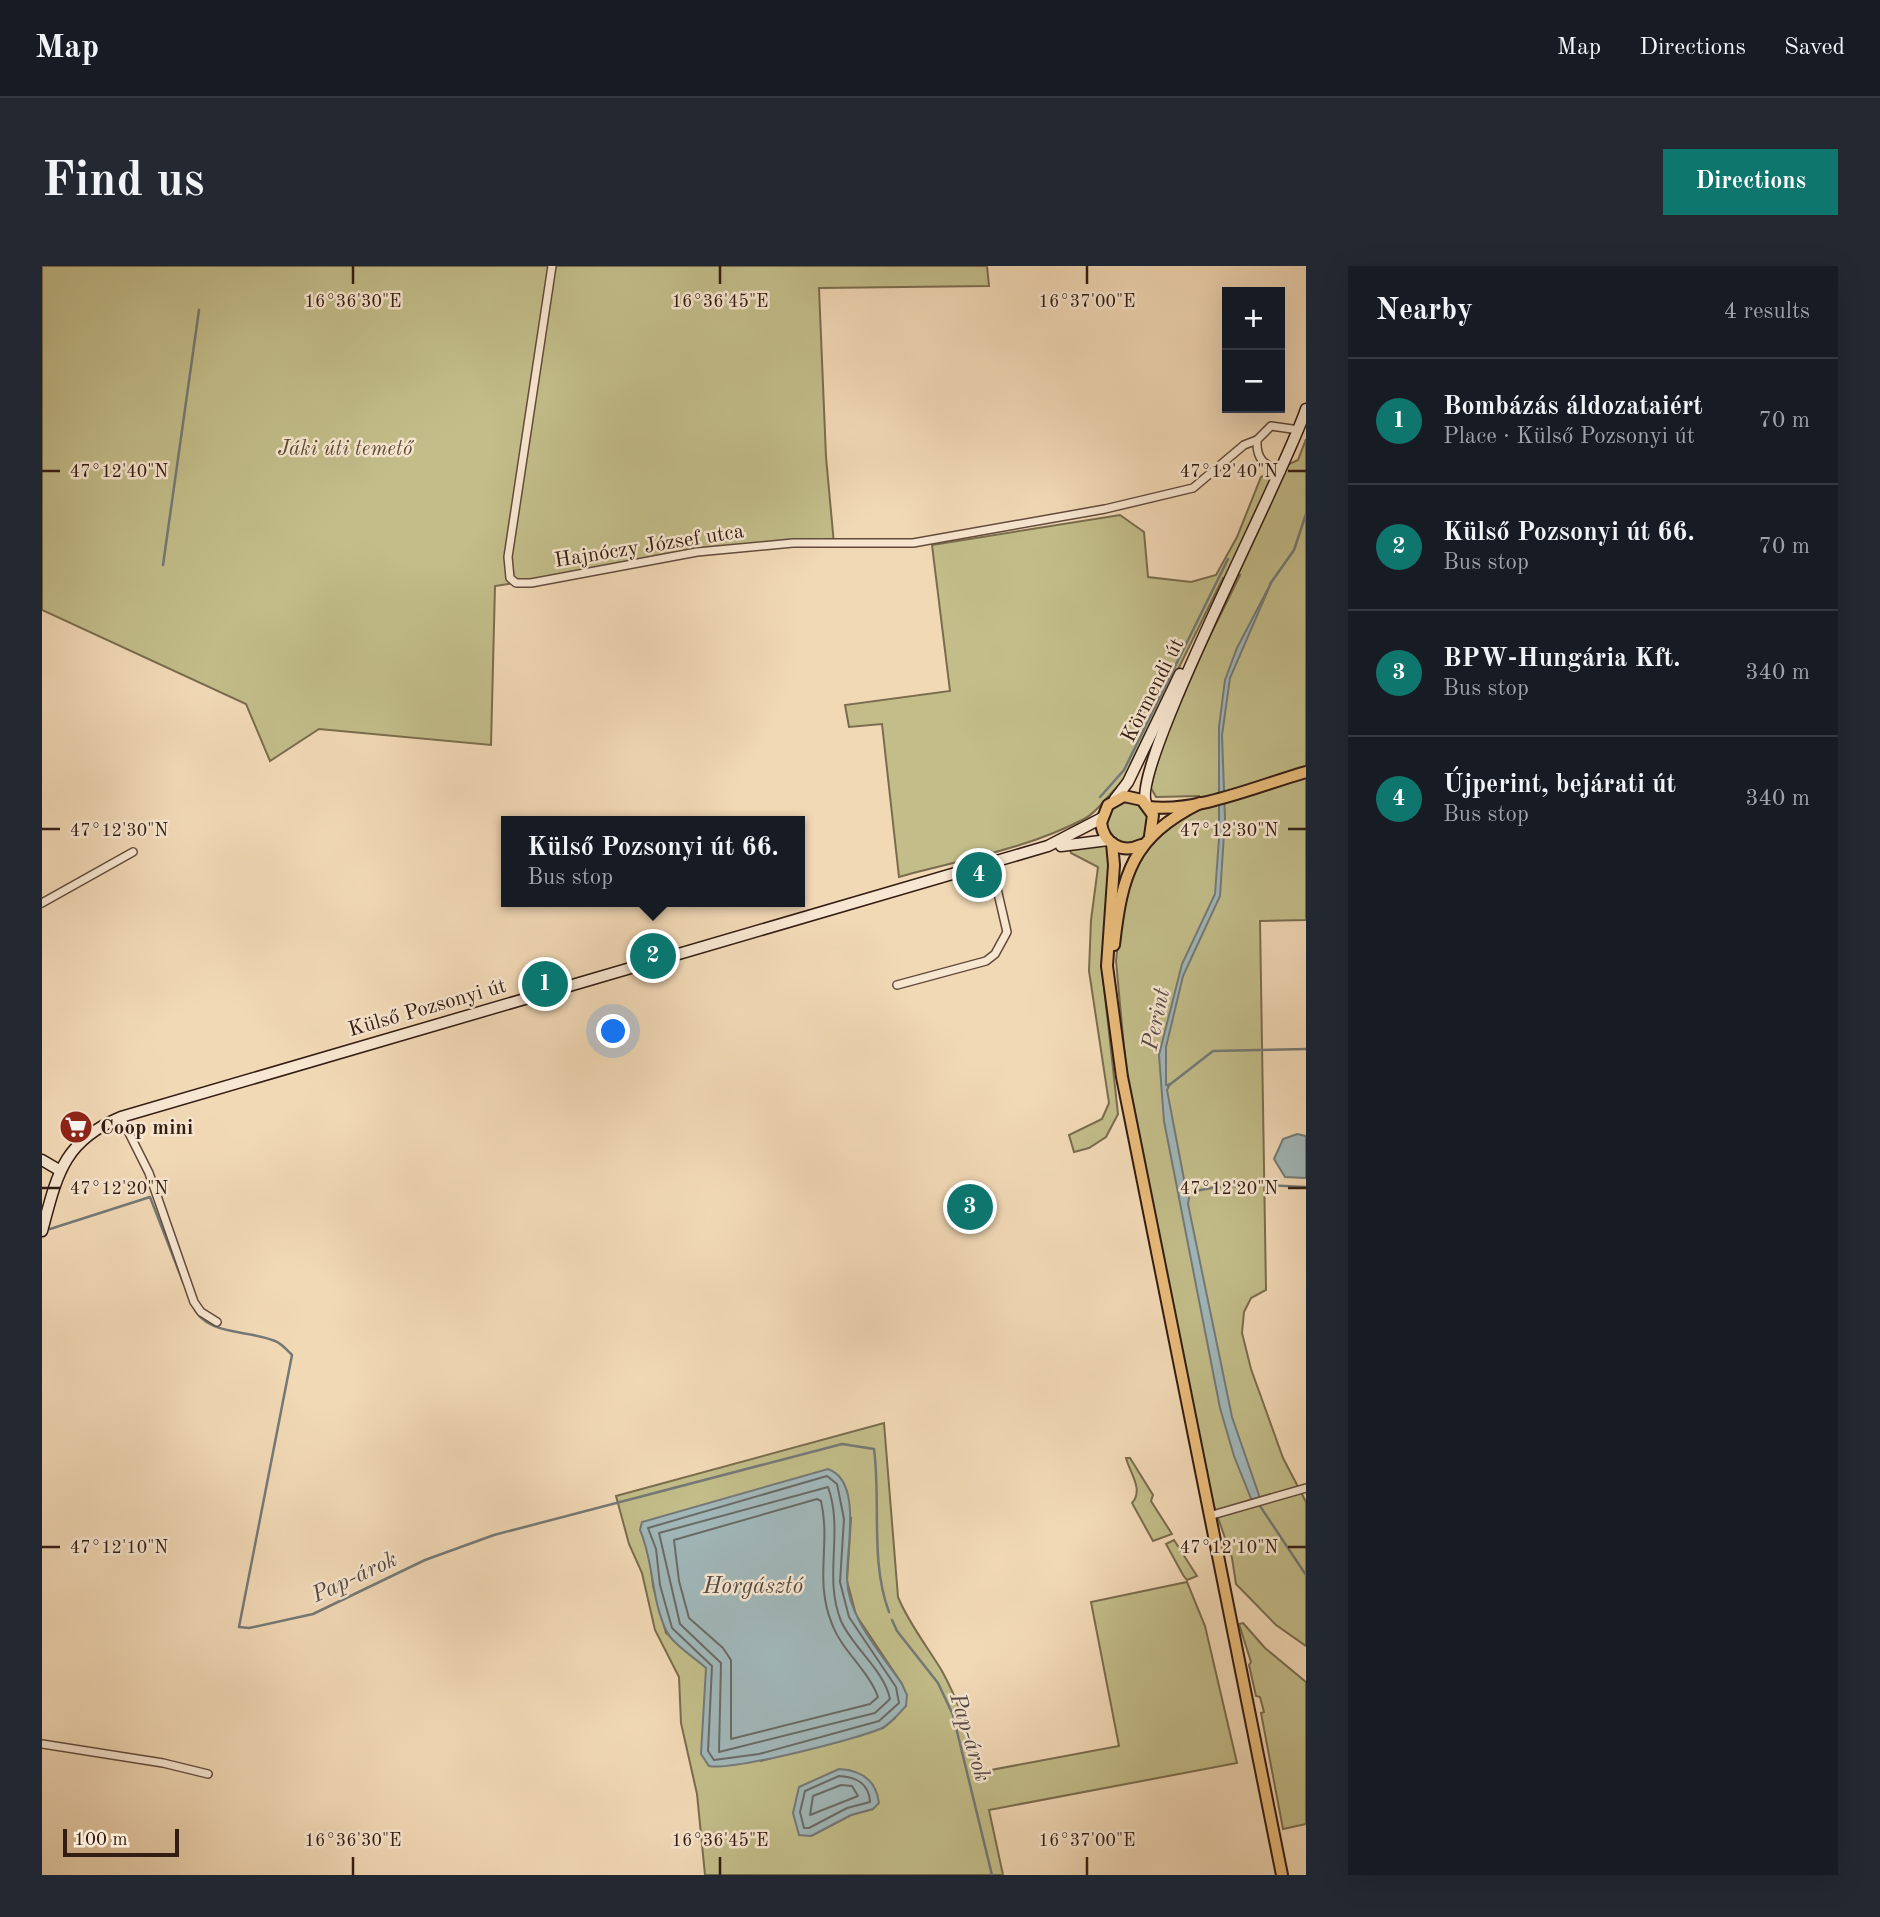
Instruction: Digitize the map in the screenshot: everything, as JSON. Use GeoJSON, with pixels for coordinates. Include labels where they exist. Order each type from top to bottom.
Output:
{"type":"FeatureCollection","features":[{"type":"Feature","properties":{"kind":"main road","name":"Körmendi út"},"geometry":{"type":"LineString","coordinates":[[1147,805],[1144,793],[1150,766],[1184,681],[1281,472],[1306,409]]}},
{"type":"Feature","properties":{"kind":"main road","name":"Körmendi út"},"geometry":{"type":"LineString","coordinates":[[1115,799],[1128,782],[1222,597]]}},
{"type":"Feature","properties":{"kind":"main road"},"geometry":{"type":"LineString","coordinates":[[1282,1875],[1124,1089],[1107,958],[1114,864],[1110,842],[1103,832],[1102,818],[1108,805],[1115,799],[1129,796],[1147,805],[1170,808],[1200,803],[1306,772]]}},
{"type":"Feature","properties":{"kind":"main road"},"geometry":{"type":"LineString","coordinates":[[1026,853],[1077,842],[1110,842],[1126,849],[1145,842],[1200,803]]}},
{"type":"Feature","properties":{"kind":"main road"},"geometry":{"type":"LineString","coordinates":[[1112,1007],[1117,922],[1126,878],[1154,820],[1147,805]]}},
{"type":"Feature","properties":{"kind":"main road"},"geometry":{"type":"LineString","coordinates":[[1026,853],[1058,843],[1102,818]]}},
{"type":"Feature","properties":{"kind":"main road","name":"Külső Pozsonyi út"},"geometry":{"type":"LineString","coordinates":[[59,1170],[67,1156],[88,1134],[121,1116],[1026,853]]}},
{"type":"Feature","properties":{"kind":"main road"},"geometry":{"type":"LineString","coordinates":[[42,1160],[59,1170],[42,1231]]}},
{"type":"Feature","properties":{"kind":"street","name":"Hajnóczy József utca"},"geometry":{"type":"LineString","coordinates":[[552,266],[508,557],[510,578],[516,583],[531,583],[728,548],[793,543],[913,543],[1105,509],[1193,488],[1244,445],[1257,440]]}},
{"type":"Feature","properties":{"kind":"street"},"geometry":{"type":"LineString","coordinates":[[1281,472],[1262,463],[1258,458],[1257,440],[1271,426],[1299,430]]}},
{"type":"Feature","properties":{"kind":"street"},"geometry":{"type":"LineString","coordinates":[[42,903],[133,852]]}},
{"type":"Feature","properties":{"kind":"street"},"geometry":{"type":"LineString","coordinates":[[897,985],[986,961],[995,954],[1007,932],[991,863]]}},
{"type":"Feature","properties":{"kind":"street"},"geometry":{"type":"LineString","coordinates":[[121,1116],[149,1173],[194,1303],[210,1320],[218,1322]]}},
{"type":"Feature","properties":{"kind":"street"},"geometry":{"type":"LineString","coordinates":[[1209,1516],[1306,1488]]}},
{"type":"Feature","properties":{"kind":"street"},"geometry":{"type":"LineString","coordinates":[[42,1744],[163,1763],[208,1774]]}},
{"type":"Feature","properties":{"kind":"green space","name":"Jáki úti temető"},"geometry":{"type":"Polygon","coordinates":[[[42,266],[987,266],[989,286],[819,288],[826,457],[834,544],[757,545],[495,586],[491,745],[319,729],[270,761],[246,704],[42,610],[42,266]]]}},
{"type":"Feature","properties":{"kind":"green space"},"geometry":{"type":"Polygon","coordinates":[[[1306,439],[1306,920],[1260,921],[1266,1290],[1251,1298],[1244,1312],[1242,1333],[1251,1369],[1283,1458],[1306,1502],[1306,1646],[1276,1625],[1236,1584],[1232,1558],[1210,1495],[1126,1069],[1116,961],[1121,914],[1134,862],[1178,818],[1200,806],[1199,796],[1156,797],[1151,788],[1177,706],[1240,575],[1223,578],[1122,783],[1095,812],[1084,819],[1016,846],[899,877],[882,724],[849,727],[845,705],[950,691],[932,545],[1120,515],[1144,532],[1148,577],[1191,582],[1216,575],[1237,537],[1261,477],[1298,460],[1306,439]]]}},
{"type":"Feature","properties":{"kind":"green space"},"geometry":{"type":"Polygon","coordinates":[[[1128,801],[1143,808],[1150,823],[1143,838],[1128,845],[1113,838],[1106,823],[1113,808],[1128,801]]]}},
{"type":"Feature","properties":{"kind":"green space"},"geometry":{"type":"Polygon","coordinates":[[[1105,844],[1110,849],[1103,978],[1118,1114],[1106,1137],[1089,1148],[1074,1152],[1069,1135],[1102,1119],[1109,1103],[1089,971],[1091,920],[1098,867],[1071,853],[1069,845],[1105,844]]]}},
{"type":"Feature","properties":{"kind":"green space"},"geometry":{"type":"Polygon","coordinates":[[[884,1423],[898,1597],[948,1683],[964,1720],[980,1772],[1119,1746],[1091,1602],[1187,1582],[1205,1626],[1237,1763],[989,1810],[1003,1875],[705,1875],[697,1794],[681,1723],[679,1677],[655,1630],[642,1573],[629,1544],[616,1496],[884,1423]],[[851,1518],[649,1551],[653,1586],[666,1633],[706,1667],[706,1695],[761,1761],[883,1728],[895,1718],[902,1684],[856,1615],[847,1581],[851,1518]],[[873,1786],[811,1836],[851,1815],[873,1809],[873,1786]]]}},
{"type":"Feature","properties":{"kind":"green space"},"geometry":{"type":"Polygon","coordinates":[[[1126,1458],[1130,1458],[1153,1495],[1151,1501],[1172,1534],[1153,1541],[1132,1503],[1137,1493],[1126,1458]]]}},
{"type":"Feature","properties":{"kind":"green space"},"geometry":{"type":"Polygon","coordinates":[[[1174,1540],[1197,1576],[1187,1580],[1183,1575],[1166,1544],[1174,1540]]]}},
{"type":"Feature","properties":{"kind":"green space"},"geometry":{"type":"Polygon","coordinates":[[[1243,1623],[1265,1648],[1306,1682],[1306,1824],[1283,1829],[1261,1713],[1264,1712],[1260,1697],[1256,1696],[1249,1665],[1251,1662],[1239,1624],[1243,1623]]]}},
{"type":"Feature","properties":{"kind":"water"},"geometry":{"type":"Polygon","coordinates":[[[1272,581],[1230,678],[1222,735],[1225,818],[1220,896],[1183,976],[1166,1047],[1166,1085],[1170,1084],[1167,1090],[1186,1190],[1190,1192],[1188,1204],[1232,1417],[1262,1504],[1254,1506],[1234,1456],[1220,1408],[1164,1121],[1159,1055],[1182,964],[1215,894],[1219,839],[1219,727],[1225,680],[1237,648],[1272,581]]]}},
{"type":"Feature","properties":{"kind":"water"},"geometry":{"type":"Polygon","coordinates":[[[1297,1134],[1306,1136],[1306,1178],[1285,1177],[1274,1159],[1283,1139],[1297,1134]]]}},
{"type":"Feature","properties":{"kind":"water","name":"Horgásztó"},"geometry":{"type":"Polygon","coordinates":[[[828,1469],[839,1476],[846,1487],[849,1501],[847,1579],[853,1608],[867,1635],[902,1684],[907,1695],[906,1706],[892,1721],[869,1733],[767,1759],[709,1766],[701,1754],[706,1668],[678,1645],[666,1630],[640,1530],[642,1522],[828,1469]]]}},
{"type":"Feature","properties":{"kind":"water"},"geometry":{"type":"Polygon","coordinates":[[[839,1769],[854,1771],[866,1777],[874,1788],[879,1803],[873,1809],[851,1815],[811,1836],[799,1835],[793,1813],[799,1787],[839,1769]]]}},
{"type":"Feature","properties":{"kind":"waterway"},"geometry":{"type":"LineString","coordinates":[[163,565],[199,310]]}},
{"type":"Feature","properties":{"kind":"waterway","name":"Perint"},"geometry":{"type":"LineString","coordinates":[[1270,584],[1294,550],[1306,514]]}},
{"type":"Feature","properties":{"kind":"waterway"},"geometry":{"type":"LineString","coordinates":[[1100,797],[1124,770],[1228,559]]}},
{"type":"Feature","properties":{"kind":"waterway"},"geometry":{"type":"LineString","coordinates":[[1168,1086],[1213,1051],[1306,1049]]}},
{"type":"Feature","properties":{"kind":"waterway"},"geometry":{"type":"LineString","coordinates":[[1190,1192],[1217,1187],[1256,1185]]}},
{"type":"Feature","properties":{"kind":"waterway"},"geometry":{"type":"LineString","coordinates":[[1265,1185],[1306,1187]]}},
{"type":"Feature","properties":{"kind":"waterway","name":"Pap-árok"},"geometry":{"type":"LineString","coordinates":[[50,1229],[150,1197],[183,1282]]}},
{"type":"Feature","properties":{"kind":"waterway","name":"Pap-árok"},"geometry":{"type":"LineString","coordinates":[[192,1304],[198,1315],[207,1322],[217,1327],[275,1341],[292,1355],[239,1627],[249,1628],[313,1614],[425,1560],[494,1535],[842,1444],[874,1449],[878,1552],[883,1593],[889,1612]]}},
{"type":"Feature","properties":{"kind":"waterway","name":"Perint"},"geometry":{"type":"LineString","coordinates":[[1258,1503],[1306,1575]]}},
{"type":"Feature","properties":{"kind":"waterway","name":"Pap-árok"},"geometry":{"type":"LineString","coordinates":[[892,1620],[897,1631],[938,1683],[953,1715],[992,1875]]}},
{"type":"Feature","properties":{"kind":"place","name":"Újperint, bejárati út"},"geometry":{"type":"Point","coordinates":[979,875]}},
{"type":"Feature","properties":{"kind":"place","name":"Külső Pozsonyi út 66."},"geometry":{"type":"Point","coordinates":[653,956]}},
{"type":"Feature","properties":{"kind":"place","name":"Bombázás áldozataiért"},"geometry":{"type":"Point","coordinates":[545,984]}},
{"type":"Feature","properties":{"kind":"place","name":"Coop mini"},"geometry":{"type":"Point","coordinates":[76,1127]}},
{"type":"Feature","properties":{"kind":"place","name":"BPW-Hungária Kft."},"geometry":{"type":"Point","coordinates":[970,1207]}}]}
